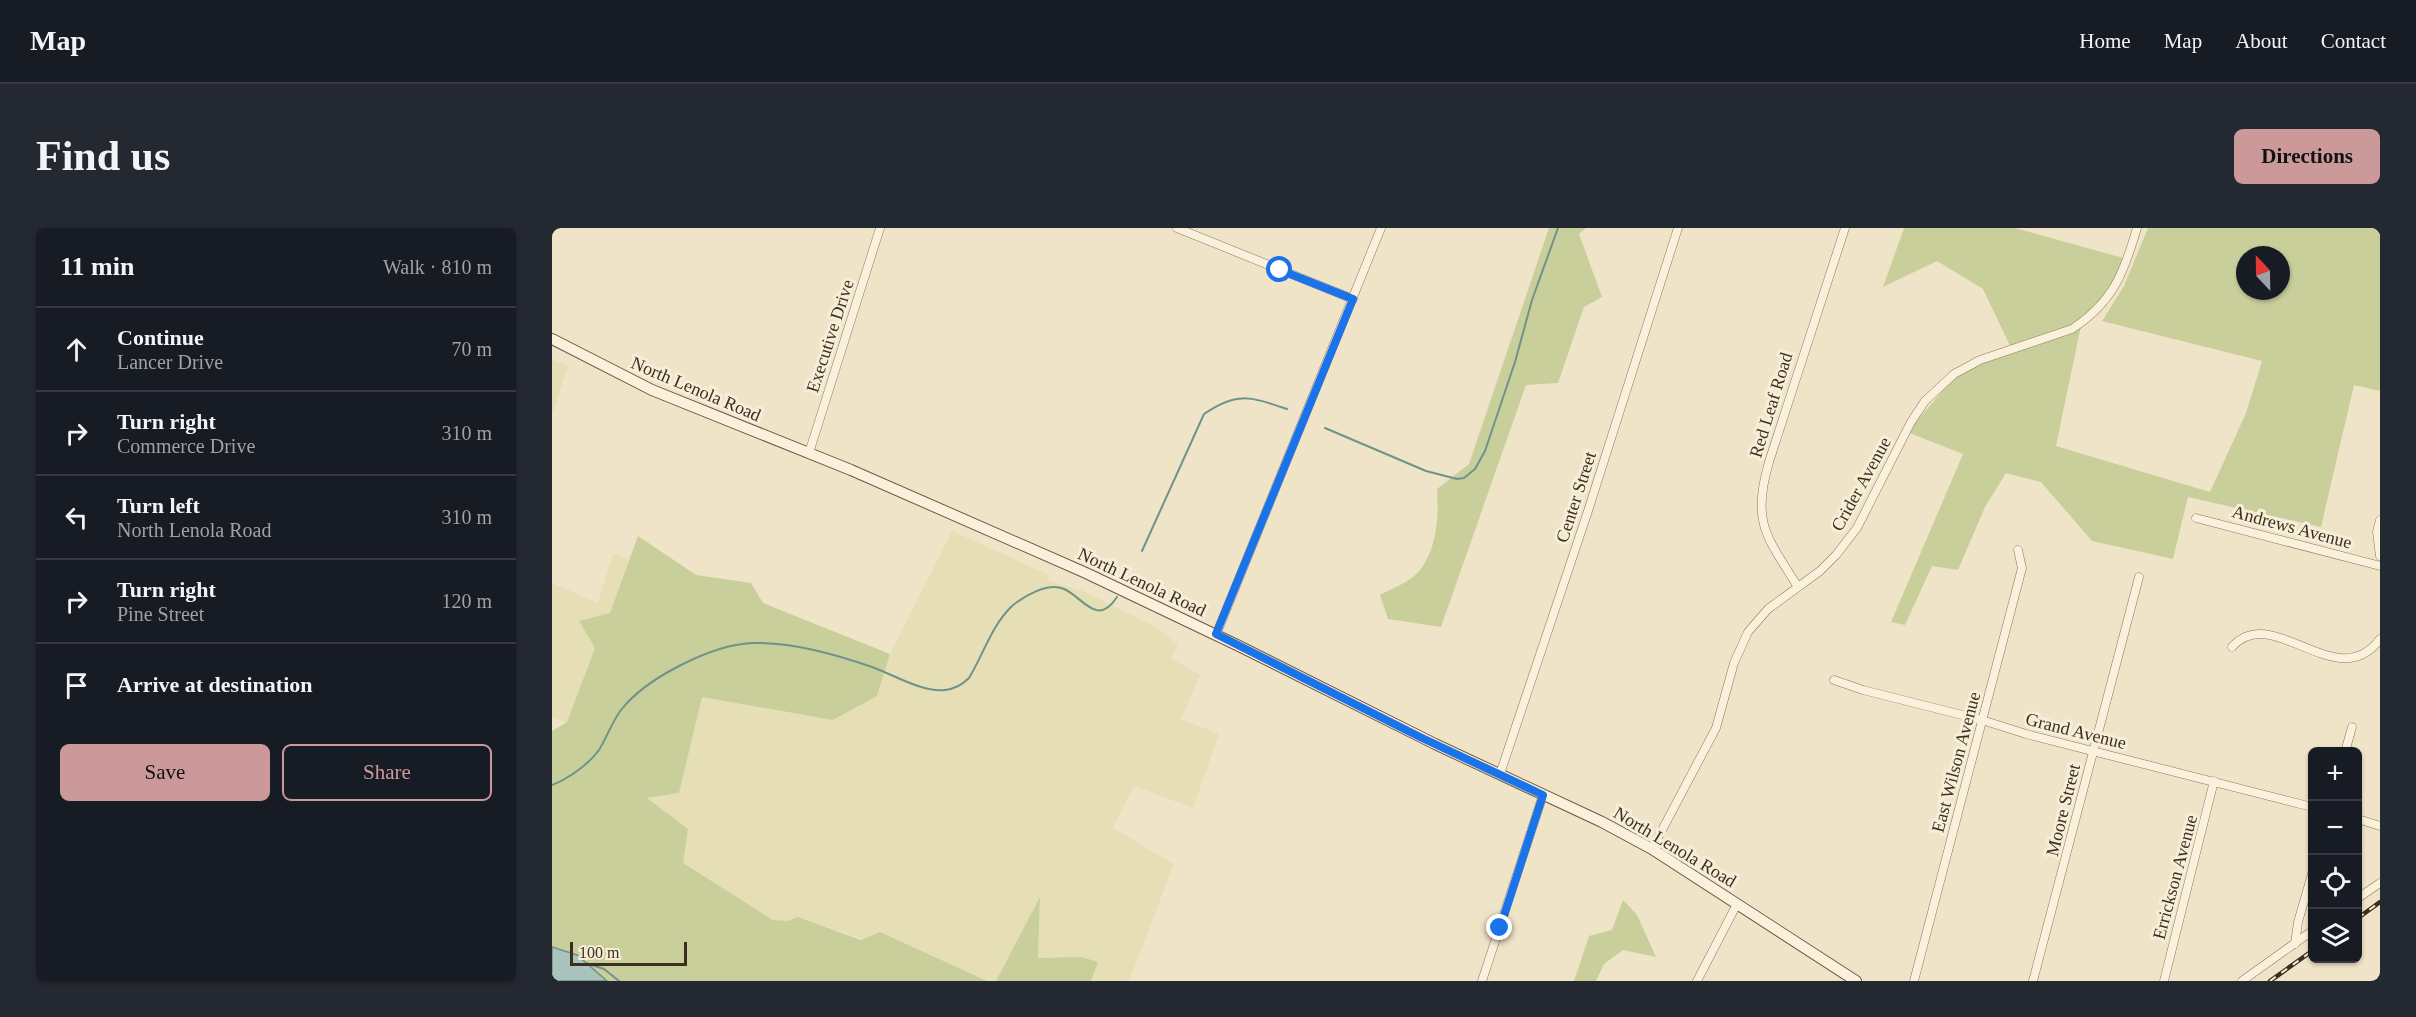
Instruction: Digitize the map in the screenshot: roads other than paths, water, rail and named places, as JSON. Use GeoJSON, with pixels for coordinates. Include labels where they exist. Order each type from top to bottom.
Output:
{"type":"FeatureCollection","features":[{"type":"Feature","properties":{"kind":"main road","name":"North Lenola Road"},"geometry":{"type":"LineString","coordinates":[[552,339],[652,390],[809,453],[1027,546],[1216,634],[1420,737],[1602,822],[1652,849],[1856,981]]}},
{"type":"Feature","properties":{"kind":"street","name":"Executive Drive"},"geometry":{"type":"LineString","coordinates":[[809,453],[880,228]]}},
{"type":"Feature","properties":{"kind":"street"},"geometry":{"type":"LineString","coordinates":[[1177,228],[1353,299]]}},
{"type":"Feature","properties":{"kind":"street"},"geometry":{"type":"LineString","coordinates":[[1216,634],[1381,228]]}},
{"type":"Feature","properties":{"kind":"street","name":"Center Street"},"geometry":{"type":"LineString","coordinates":[[1500,774],[1588,511],[1678,228]]}},
{"type":"Feature","properties":{"kind":"street","name":"Red Leaf Road"},"geometry":{"type":"LineString","coordinates":[[1798,587],[1768,536],[1760,514],[1760,501],[1769,462],[1845,228]]}},
{"type":"Feature","properties":{"kind":"street","name":"Crider Avenue"},"geometry":{"type":"LineString","coordinates":[[1652,849],[1716,728],[1742,641],[1760,616],[1829,563],[1851,537],[1914,417],[1934,392],[1954,374],[1980,360],[2072,329],[2084,322],[2111,294],[2122,275],[2137,228]]}},
{"type":"Feature","properties":{"kind":"street","name":"Andrews Avenue"},"geometry":{"type":"LineString","coordinates":[[2196,518],[2380,566]]}},
{"type":"Feature","properties":{"kind":"street"},"geometry":{"type":"LineString","coordinates":[[2380,520],[2377,532],[2380,556]]}},
{"type":"Feature","properties":{"kind":"street","name":"East Wilson Avenue"},"geometry":{"type":"LineString","coordinates":[[1914,981],[2022,568],[2018,550]]}},
{"type":"Feature","properties":{"kind":"street","name":"Moore Street"},"geometry":{"type":"LineString","coordinates":[[2033,981],[2139,577]]}},
{"type":"Feature","properties":{"kind":"street"},"geometry":{"type":"LineString","coordinates":[[2232,647],[2240,640],[2252,636],[2264,636],[2285,639],[2321,653],[2349,660],[2364,655],[2380,639]]}},
{"type":"Feature","properties":{"kind":"street","name":"Grand Avenue"},"geometry":{"type":"LineString","coordinates":[[1834,680],[1863,690],[2308,806]]}},
{"type":"Feature","properties":{"kind":"street"},"geometry":{"type":"LineString","coordinates":[[2346,747],[2352,727]]}},
{"type":"Feature","properties":{"kind":"street","name":"Errickson Avenue"},"geometry":{"type":"LineString","coordinates":[[2164,981],[2214,781]]}},
{"type":"Feature","properties":{"kind":"street"},"geometry":{"type":"LineString","coordinates":[[1482,981],[1543,795]]}},
{"type":"Feature","properties":{"kind":"street"},"geometry":{"type":"LineString","coordinates":[[2362,820],[2380,826]]}},
{"type":"Feature","properties":{"kind":"street"},"geometry":{"type":"LineString","coordinates":[[2362,895],[2380,883]]}},
{"type":"Feature","properties":{"kind":"street"},"geometry":{"type":"LineString","coordinates":[[2295,944],[2298,922],[2308,890]]}},
{"type":"Feature","properties":{"kind":"street"},"geometry":{"type":"LineString","coordinates":[[1697,981],[1737,904]]}},
{"type":"Feature","properties":{"kind":"street"},"geometry":{"type":"LineString","coordinates":[[2242,981],[2308,935]]}},
{"type":"Feature","properties":{"kind":"water"},"geometry":{"type":"Polygon","coordinates":[[[552,947],[577,955],[607,981],[552,981],[552,947]]]}},
{"type":"Feature","properties":{"kind":"waterway"},"geometry":{"type":"LineString","coordinates":[[1325,428],[1426,471],[1457,479],[1464,478],[1475,469],[1485,451],[1515,362],[1532,300],[1558,228]]}},
{"type":"Feature","properties":{"kind":"waterway"},"geometry":{"type":"LineString","coordinates":[[1142,551],[1204,414],[1226,402],[1244,398],[1263,401],[1287,409]]}},
{"type":"Feature","properties":{"kind":"waterway"},"geometry":{"type":"LineString","coordinates":[[552,785],[565,779],[590,761],[599,750],[621,710],[646,686],[680,665],[718,650],[752,643],[782,644],[828,653],[858,662],[927,689],[945,690],[952,689],[969,678],[999,622],[1012,606],[1030,594],[1058,587],[1096,610],[1103,610],[1110,606],[1117,597]]}},
{"type":"Feature","properties":{"kind":"waterway"},"geometry":{"type":"LineString","coordinates":[[586,963],[604,969],[619,981]]}},
{"type":"Feature","properties":{"kind":"railway"},"geometry":{"type":"LineString","coordinates":[[2362,915],[2380,902]]}},
{"type":"Feature","properties":{"kind":"railway"},"geometry":{"type":"LineString","coordinates":[[2270,981],[2308,954]]}}]}
